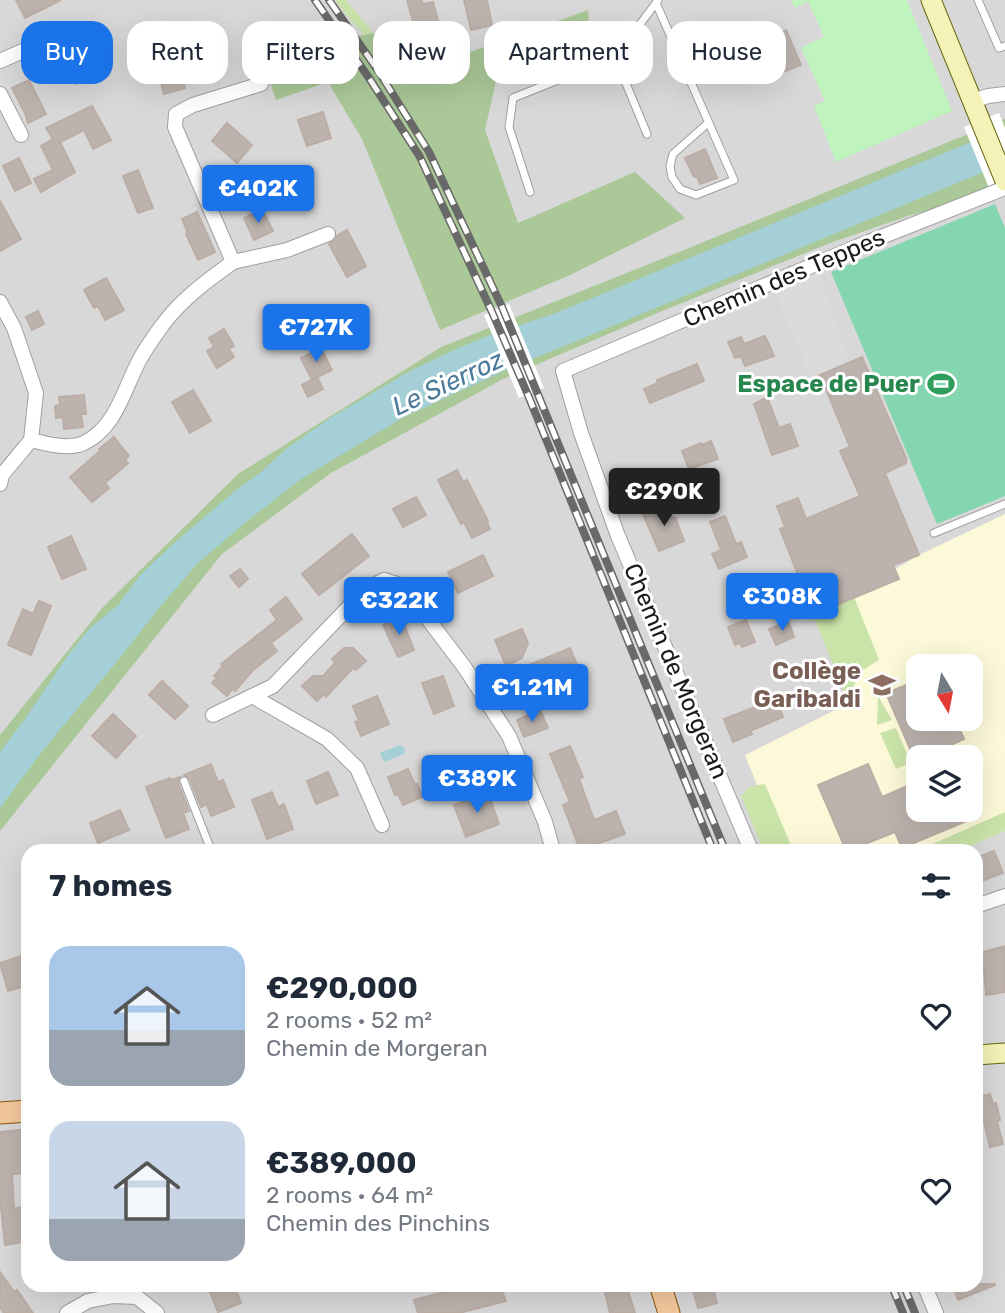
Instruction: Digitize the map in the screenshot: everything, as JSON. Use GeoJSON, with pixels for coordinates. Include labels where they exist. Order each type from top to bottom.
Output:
{"type":"FeatureCollection","features":[{"type":"Feature","properties":{"kind":"main road"},"geometry":{"type":"LineString","coordinates":[[931,0],[1005,181]]}},
{"type":"Feature","properties":{"kind":"main road"},"geometry":{"type":"LineString","coordinates":[[983,1055],[1005,1053]]}},
{"type":"Feature","properties":{"kind":"main road"},"geometry":{"type":"LineString","coordinates":[[0,1113],[21,1112]]}},
{"type":"Feature","properties":{"kind":"main road"},"geometry":{"type":"LineString","coordinates":[[662,1292],[668,1313]]}},
{"type":"Feature","properties":{"kind":"street"},"geometry":{"type":"LineString","coordinates":[[0,61],[21,52]]}},
{"type":"Feature","properties":{"kind":"street"},"geometry":{"type":"LineString","coordinates":[[233,262],[175,127],[176,114],[193,105],[261,84]]}},
{"type":"Feature","properties":{"kind":"street"},"geometry":{"type":"LineString","coordinates":[[0,93],[21,135]]}},
{"type":"Feature","properties":{"kind":"street"},"geometry":{"type":"LineString","coordinates":[[973,101],[1005,94]]}},
{"type":"Feature","properties":{"kind":"street","name":"Chemin des Teppes"},"geometry":{"type":"LineString","coordinates":[[563,371],[856,247],[1005,188]]}},
{"type":"Feature","properties":{"kind":"street"},"geometry":{"type":"LineString","coordinates":[[31,440],[52,445],[70,446],[83,443],[103,429],[115,412],[140,359],[164,322],[189,295],[233,262],[288,250],[328,234]]}},
{"type":"Feature","properties":{"kind":"street"},"geometry":{"type":"LineString","coordinates":[[0,302],[14,328],[36,393],[31,440],[1,478]]}},
{"type":"Feature","properties":{"kind":"street","name":"Chemin de Morgeran"},"geometry":{"type":"LineString","coordinates":[[563,371],[581,433],[618,536],[748,844]]}},
{"type":"Feature","properties":{"kind":"street"},"geometry":{"type":"LineString","coordinates":[[214,715],[274,686],[366,589],[384,580],[403,586],[466,668],[509,736],[545,822],[551,844]]}},
{"type":"Feature","properties":{"kind":"street"},"geometry":{"type":"LineString","coordinates":[[252,696],[327,738],[356,768],[382,825]]}},
{"type":"Feature","properties":{"kind":"street"},"geometry":{"type":"LineString","coordinates":[[983,904],[1005,896]]}},
{"type":"Feature","properties":{"kind":"street"},"geometry":{"type":"LineString","coordinates":[[927,1292],[936,1313]]}},
{"type":"Feature","properties":{"kind":"street"},"geometry":{"type":"LineString","coordinates":[[67,1313],[88,1301],[114,1296],[137,1297],[157,1313]]}},
{"type":"Feature","properties":{"kind":"lane"},"geometry":{"type":"LineString","coordinates":[[978,0],[999,48],[1005,46]]}},
{"type":"Feature","properties":{"kind":"lane"},"geometry":{"type":"LineString","coordinates":[[642,21],[657,1]]}},
{"type":"Feature","properties":{"kind":"lane"},"geometry":{"type":"LineString","coordinates":[[657,1],[734,180],[696,195],[680,189],[671,177],[670,166],[673,154],[708,123]]}},
{"type":"Feature","properties":{"kind":"lane"},"geometry":{"type":"LineString","coordinates":[[530,192],[509,127],[513,98],[548,84]]}},
{"type":"Feature","properties":{"kind":"lane"},"geometry":{"type":"LineString","coordinates":[[626,84],[647,134]]}},
{"type":"Feature","properties":{"kind":"lane"},"geometry":{"type":"LineString","coordinates":[[934,533],[1005,504]]}},
{"type":"Feature","properties":{"kind":"lane"},"geometry":{"type":"LineString","coordinates":[[184,781],[209,844]]}},
{"type":"Feature","properties":{"kind":"shaded area"},"geometry":{"type":"Polygon","coordinates":[[[0,0],[1005,0],[1005,1313],[0,1313],[0,0]]]}},
{"type":"Feature","properties":{"kind":"shaded area"},"geometry":{"type":"Polygon","coordinates":[[[816,264],[848,360],[810,376],[771,283],[816,264]]]}},
{"type":"Feature","properties":{"kind":"shaded area","name":"Collège Garibaldi"},"geometry":{"type":"Polygon","coordinates":[[[1005,514],[1005,831],[974,844],[781,844],[745,755],[849,703],[827,609],[919,555],[1005,514]]]}},
{"type":"Feature","properties":{"kind":"green space"},"geometry":{"type":"Polygon","coordinates":[[[334,0],[346,0],[373,33],[364,35],[359,29],[359,21],[352,21],[334,0]]]}},
{"type":"Feature","properties":{"kind":"green space"},"geometry":{"type":"Polygon","coordinates":[[[791,0],[907,0],[952,111],[836,162],[814,106],[825,101],[801,48],[824,37],[808,1],[795,8],[791,0]]]}},
{"type":"Feature","properties":{"kind":"green space"},"geometry":{"type":"Polygon","coordinates":[[[588,10],[589,21],[557,21],[588,10]]]}},
{"type":"Feature","properties":{"kind":"green space"},"geometry":{"type":"Polygon","coordinates":[[[373,33],[373,84],[470,84],[470,52],[484,47],[484,84],[495,84],[485,130],[518,223],[635,172],[685,218],[570,275],[440,330],[362,139],[329,84],[359,84],[359,36],[373,33]]]}},
{"type":"Feature","properties":{"kind":"green space"},"geometry":{"type":"Polygon","coordinates":[[[271,84],[322,84],[276,100],[271,84]]]}},
{"type":"Feature","properties":{"kind":"green space"},"geometry":{"type":"Polygon","coordinates":[[[1005,119],[1005,128],[971,142],[1005,189],[911,215],[830,243],[655,314],[503,379],[331,473],[222,554],[0,831],[0,735],[103,607],[238,474],[441,347],[1005,119]]]}},
{"type":"Feature","properties":{"kind":"green space","name":"Espace de Puer"},"geometry":{"type":"Polygon","coordinates":[[[995,204],[1005,228],[1005,496],[937,524],[831,272],[995,204]]]}},
{"type":"Feature","properties":{"kind":"green space"},"geometry":{"type":"Polygon","coordinates":[[[854,597],[879,660],[858,673],[849,703],[812,613],[854,597]]]}},
{"type":"Feature","properties":{"kind":"green space"},"geometry":{"type":"Polygon","coordinates":[[[878,696],[892,720],[877,725],[878,696]]]}},
{"type":"Feature","properties":{"kind":"green space"},"geometry":{"type":"Polygon","coordinates":[[[896,728],[906,751],[906,765],[896,769],[880,733],[896,728]]]}},
{"type":"Feature","properties":{"kind":"green space"},"geometry":{"type":"Polygon","coordinates":[[[765,784],[790,844],[761,844],[741,796],[751,786],[765,784]]]}},
{"type":"Feature","properties":{"kind":"green space"},"geometry":{"type":"Polygon","coordinates":[[[1005,812],[1005,831],[975,844],[933,844],[1005,812]]]}},
{"type":"Feature","properties":{"kind":"water","name":"Le Sierroz"},"geometry":{"type":"Polygon","coordinates":[[[1005,128],[1005,163],[504,371],[404,417],[301,479],[198,563],[37,758],[0,808],[0,752],[89,629],[118,605],[141,574],[172,545],[286,449],[330,418],[410,371],[454,350],[556,313],[1005,128]]]}},
{"type":"Feature","properties":{"kind":"water"},"geometry":{"type":"Polygon","coordinates":[[[293,307],[302,325],[299,330],[293,329],[284,312],[293,307]]]}},
{"type":"Feature","properties":{"kind":"water"},"geometry":{"type":"Polygon","coordinates":[[[400,745],[405,748],[404,754],[384,762],[380,753],[400,745]]]}},
{"type":"Feature","properties":{"kind":"pier"},"geometry":{"type":"Polygon","coordinates":[[[999,113],[1005,128],[1005,182],[989,188],[964,127],[999,113]]]}},
{"type":"Feature","properties":{"kind":"pier"},"geometry":{"type":"Polygon","coordinates":[[[509,304],[544,388],[519,398],[484,315],[509,304]]]}},
{"type":"Feature","properties":{"kind":"building"},"geometry":{"type":"Polygon","coordinates":[[[16,0],[61,0],[25,18],[16,0]]]}},
{"type":"Feature","properties":{"kind":"building"},"geometry":{"type":"Polygon","coordinates":[[[407,0],[421,0],[423,4],[433,2],[438,21],[413,21],[407,0]]]}},
{"type":"Feature","properties":{"kind":"building"},"geometry":{"type":"Polygon","coordinates":[[[464,0],[487,0],[491,21],[484,21],[484,27],[471,30],[464,0]]]}},
{"type":"Feature","properties":{"kind":"building"},"geometry":{"type":"Polygon","coordinates":[[[786,30],[801,65],[786,71],[786,30]]]}},
{"type":"Feature","properties":{"kind":"building"},"geometry":{"type":"Polygon","coordinates":[[[21,84],[31,84],[46,114],[28,123],[12,88],[21,84]]]}},
{"type":"Feature","properties":{"kind":"building"},"geometry":{"type":"Polygon","coordinates":[[[161,84],[184,84],[185,88],[164,94],[161,84]]]}},
{"type":"Feature","properties":{"kind":"building"},"geometry":{"type":"Polygon","coordinates":[[[92,106],[111,140],[93,149],[84,130],[60,142],[75,172],[41,192],[34,179],[53,170],[41,146],[53,139],[46,128],[92,106]]]}},
{"type":"Feature","properties":{"kind":"building"},"geometry":{"type":"Polygon","coordinates":[[[323,112],[331,138],[307,146],[298,120],[323,112]]]}},
{"type":"Feature","properties":{"kind":"building"},"geometry":{"type":"Polygon","coordinates":[[[227,123],[252,145],[237,163],[212,141],[227,123]]]}},
{"type":"Feature","properties":{"kind":"building"},"geometry":{"type":"Polygon","coordinates":[[[705,149],[717,178],[700,184],[685,158],[705,149]]]}},
{"type":"Feature","properties":{"kind":"building"},"geometry":{"type":"Polygon","coordinates":[[[19,158],[31,183],[15,191],[3,166],[19,158]]]}},
{"type":"Feature","properties":{"kind":"building"},"geometry":{"type":"Polygon","coordinates":[[[138,170],[153,208],[138,213],[123,176],[138,170]]]}},
{"type":"Feature","properties":{"kind":"building"},"geometry":{"type":"Polygon","coordinates":[[[0,201],[21,239],[0,251],[0,201]]]}},
{"type":"Feature","properties":{"kind":"building"},"geometry":{"type":"Polygon","coordinates":[[[262,209],[273,231],[254,240],[244,218],[262,209]]]}},
{"type":"Feature","properties":{"kind":"building"},"geometry":{"type":"Polygon","coordinates":[[[197,212],[215,252],[198,260],[182,219],[197,212]]]}},
{"type":"Feature","properties":{"kind":"building"},"geometry":{"type":"Polygon","coordinates":[[[347,230],[366,266],[347,277],[329,244],[347,230]]]}},
{"type":"Feature","properties":{"kind":"building"},"geometry":{"type":"Polygon","coordinates":[[[106,278],[124,310],[105,320],[98,306],[94,308],[84,290],[106,278]]]}},
{"type":"Feature","properties":{"kind":"building"},"geometry":{"type":"Polygon","coordinates":[[[38,311],[44,324],[32,330],[26,317],[38,311]]]}},
{"type":"Feature","properties":{"kind":"building"},"geometry":{"type":"Polygon","coordinates":[[[224,329],[234,346],[229,349],[234,357],[217,368],[207,351],[214,347],[209,338],[224,329]]]}},
{"type":"Feature","properties":{"kind":"building"},"geometry":{"type":"Polygon","coordinates":[[[765,336],[774,356],[745,366],[741,356],[735,358],[728,342],[741,337],[744,344],[765,336]]]}},
{"type":"Feature","properties":{"kind":"building"},"geometry":{"type":"Polygon","coordinates":[[[321,348],[332,370],[312,380],[301,358],[321,348]]]}},
{"type":"Feature","properties":{"kind":"building"},"geometry":{"type":"Polygon","coordinates":[[[862,357],[906,458],[906,463],[885,473],[919,555],[893,565],[899,579],[827,609],[821,595],[808,600],[780,529],[785,527],[777,506],[798,498],[806,519],[860,496],[840,451],[850,447],[820,375],[862,357]]]}},
{"type":"Feature","properties":{"kind":"building"},"geometry":{"type":"Polygon","coordinates":[[[697,364],[704,381],[650,403],[644,389],[658,383],[657,380],[697,364]]]}},
{"type":"Feature","properties":{"kind":"building"},"geometry":{"type":"Polygon","coordinates":[[[317,377],[323,389],[308,397],[302,385],[317,377]]]}},
{"type":"Feature","properties":{"kind":"building"},"geometry":{"type":"Polygon","coordinates":[[[193,390],[211,421],[190,433],[172,402],[193,390]]]}},
{"type":"Feature","properties":{"kind":"building"},"geometry":{"type":"Polygon","coordinates":[[[84,395],[86,414],[81,414],[83,427],[64,429],[63,417],[56,418],[55,406],[60,405],[59,397],[84,395]]]}},
{"type":"Feature","properties":{"kind":"building"},"geometry":{"type":"Polygon","coordinates":[[[767,397],[779,428],[790,424],[798,446],[772,455],[754,404],[767,397]]]}},
{"type":"Feature","properties":{"kind":"building"},"geometry":{"type":"Polygon","coordinates":[[[114,437],[129,456],[125,459],[128,463],[105,483],[109,488],[92,502],[70,477],[114,437]]]}},
{"type":"Feature","properties":{"kind":"building"},"geometry":{"type":"Polygon","coordinates":[[[711,441],[718,459],[689,469],[682,451],[711,441]]]}},
{"type":"Feature","properties":{"kind":"building"},"geometry":{"type":"Polygon","coordinates":[[[457,470],[463,482],[467,480],[490,529],[472,538],[464,522],[461,524],[438,480],[457,470]]]}},
{"type":"Feature","properties":{"kind":"building"},"geometry":{"type":"Polygon","coordinates":[[[416,497],[426,515],[403,527],[393,509],[416,497]]]}},
{"type":"Feature","properties":{"kind":"building"},"geometry":{"type":"Polygon","coordinates":[[[666,504],[672,518],[675,517],[684,541],[659,551],[643,514],[666,504]]]}},
{"type":"Feature","properties":{"kind":"building"},"geometry":{"type":"Polygon","coordinates":[[[725,516],[736,544],[741,542],[747,557],[719,569],[712,554],[721,550],[710,522],[725,516]]]}},
{"type":"Feature","properties":{"kind":"building"},"geometry":{"type":"Polygon","coordinates":[[[352,534],[369,556],[319,595],[302,574],[352,534]]]}},
{"type":"Feature","properties":{"kind":"building"},"geometry":{"type":"Polygon","coordinates":[[[71,536],[86,569],[62,579],[48,547],[71,536]]]}},
{"type":"Feature","properties":{"kind":"building"},"geometry":{"type":"Polygon","coordinates":[[[483,555],[493,576],[458,593],[448,572],[483,555]]]}},
{"type":"Feature","properties":{"kind":"building"},"geometry":{"type":"Polygon","coordinates":[[[240,569],[248,579],[239,587],[230,576],[240,569]]]}},
{"type":"Feature","properties":{"kind":"building"},"geometry":{"type":"Polygon","coordinates":[[[286,597],[302,619],[271,643],[277,651],[227,696],[212,683],[217,678],[214,676],[223,666],[221,664],[277,620],[270,610],[286,597]]]}},
{"type":"Feature","properties":{"kind":"building"},"geometry":{"type":"Polygon","coordinates":[[[39,601],[51,606],[31,655],[8,645],[23,609],[33,614],[39,601]]]}},
{"type":"Feature","properties":{"kind":"building"},"geometry":{"type":"Polygon","coordinates":[[[401,617],[414,650],[398,657],[383,625],[401,617]]]}},
{"type":"Feature","properties":{"kind":"building"},"geometry":{"type":"Polygon","coordinates":[[[746,620],[755,642],[742,647],[740,643],[735,645],[728,627],[746,620]]]}},
{"type":"Feature","properties":{"kind":"building"},"geometry":{"type":"Polygon","coordinates":[[[788,621],[794,637],[776,645],[769,629],[788,621]]]}},
{"type":"Feature","properties":{"kind":"building"},"geometry":{"type":"Polygon","coordinates":[[[522,629],[528,643],[522,658],[506,666],[495,640],[522,629]]]}},
{"type":"Feature","properties":{"kind":"building"},"geometry":{"type":"Polygon","coordinates":[[[344,648],[353,648],[366,661],[356,670],[353,668],[326,697],[324,694],[317,701],[302,686],[313,676],[323,676],[335,663],[332,659],[344,648]]]}},
{"type":"Feature","properties":{"kind":"building"},"geometry":{"type":"Polygon","coordinates":[[[570,648],[578,667],[574,668],[578,677],[551,688],[547,679],[532,685],[524,667],[570,648]]]}},
{"type":"Feature","properties":{"kind":"building"},"geometry":{"type":"Polygon","coordinates":[[[443,676],[454,706],[434,714],[422,683],[443,676]]]}},
{"type":"Feature","properties":{"kind":"building"},"geometry":{"type":"Polygon","coordinates":[[[162,681],[188,706],[175,719],[149,695],[162,681]]]}},
{"type":"Feature","properties":{"kind":"building"},"geometry":{"type":"Polygon","coordinates":[[[906,685],[906,732],[961,732],[964,739],[951,745],[908,745],[886,693],[906,685]]]}},
{"type":"Feature","properties":{"kind":"building"},"geometry":{"type":"Polygon","coordinates":[[[377,696],[389,724],[361,736],[355,722],[359,721],[353,706],[377,696]]]}},
{"type":"Feature","properties":{"kind":"building"},"geometry":{"type":"Polygon","coordinates":[[[776,699],[783,717],[750,731],[752,734],[733,742],[724,719],[776,699]]]}},
{"type":"Feature","properties":{"kind":"building"},"geometry":{"type":"Polygon","coordinates":[[[540,710],[548,728],[524,737],[517,720],[540,710]]]}},
{"type":"Feature","properties":{"kind":"building"},"geometry":{"type":"Polygon","coordinates":[[[113,714],[136,736],[116,758],[92,736],[113,714]]]}},
{"type":"Feature","properties":{"kind":"building"},"geometry":{"type":"Polygon","coordinates":[[[570,746],[583,777],[579,779],[594,820],[616,811],[625,834],[597,844],[578,844],[563,805],[570,802],[550,754],[570,746]]]}},
{"type":"Feature","properties":{"kind":"building"},"geometry":{"type":"Polygon","coordinates":[[[211,764],[218,782],[223,780],[234,807],[211,816],[207,804],[201,807],[190,779],[184,775],[211,764]]]}},
{"type":"Feature","properties":{"kind":"building","name":"Collège Garibaldi"},"geometry":{"type":"Polygon","coordinates":[[[868,764],[882,797],[906,787],[906,822],[964,822],[912,844],[900,844],[895,832],[865,844],[843,844],[818,785],[868,764]]]}},
{"type":"Feature","properties":{"kind":"building"},"geometry":{"type":"Polygon","coordinates":[[[408,769],[422,797],[403,805],[398,794],[395,795],[388,777],[408,769]]]}},
{"type":"Feature","properties":{"kind":"building"},"geometry":{"type":"Polygon","coordinates":[[[328,772],[338,795],[316,804],[307,781],[328,772]]]}},
{"type":"Feature","properties":{"kind":"building"},"geometry":{"type":"Polygon","coordinates":[[[180,777],[178,783],[189,811],[183,813],[189,829],[166,838],[146,787],[180,777]]]}},
{"type":"Feature","properties":{"kind":"building"},"geometry":{"type":"Polygon","coordinates":[[[272,792],[278,807],[284,804],[293,829],[267,839],[252,800],[272,792]]]}},
{"type":"Feature","properties":{"kind":"building"},"geometry":{"type":"Polygon","coordinates":[[[488,793],[499,824],[466,837],[454,805],[488,793]]]}},
{"type":"Feature","properties":{"kind":"building"},"geometry":{"type":"Polygon","coordinates":[[[120,810],[129,830],[98,843],[90,823],[120,810]]]}},
{"type":"Feature","properties":{"kind":"building"},"geometry":{"type":"Polygon","coordinates":[[[994,851],[1003,873],[983,880],[983,855],[994,851]]]}},
{"type":"Feature","properties":{"kind":"building"},"geometry":{"type":"Polygon","coordinates":[[[1005,946],[1005,992],[986,995],[983,952],[1005,946]]]}},
{"type":"Feature","properties":{"kind":"building"},"geometry":{"type":"Polygon","coordinates":[[[21,956],[21,987],[8,991],[0,963],[21,956]]]}},
{"type":"Feature","properties":{"kind":"building"},"geometry":{"type":"Polygon","coordinates":[[[990,1094],[993,1104],[996,1103],[1003,1144],[990,1147],[983,1122],[983,1096],[990,1094]]]}},
{"type":"Feature","properties":{"kind":"building"},"geometry":{"type":"Polygon","coordinates":[[[21,1130],[21,1173],[12,1174],[14,1209],[21,1207],[21,1242],[5,1245],[0,1198],[0,1132],[21,1130]]]}},
{"type":"Feature","properties":{"kind":"building"},"geometry":{"type":"Polygon","coordinates":[[[0,1272],[33,1313],[4,1313],[0,1308],[0,1272]]]}},
{"type":"Feature","properties":{"kind":"building"},"geometry":{"type":"Polygon","coordinates":[[[983,1284],[995,1285],[983,1290],[983,1284]]]}},
{"type":"Feature","properties":{"kind":"building"},"geometry":{"type":"Polygon","coordinates":[[[210,1292],[237,1292],[241,1303],[218,1312],[210,1292]]]}},
{"type":"Feature","properties":{"kind":"building"},"geometry":{"type":"Polygon","coordinates":[[[444,1292],[502,1292],[506,1301],[459,1313],[418,1313],[414,1300],[444,1292]]]}},
{"type":"Feature","properties":{"kind":"building"},"geometry":{"type":"Polygon","coordinates":[[[605,1292],[628,1292],[635,1313],[610,1313],[605,1292]]]}},
{"type":"Feature","properties":{"kind":"building"},"geometry":{"type":"Polygon","coordinates":[[[693,1292],[714,1292],[717,1303],[698,1308],[693,1292]]]}},
{"type":"Feature","properties":{"kind":"building"},"geometry":{"type":"Polygon","coordinates":[[[956,1292],[978,1292],[958,1300],[956,1292]]]}},
{"type":"Feature","properties":{"kind":"railway"},"geometry":{"type":"LineString","coordinates":[[315,0],[420,157],[528,395],[711,844]]}},
{"type":"Feature","properties":{"kind":"railway"},"geometry":{"type":"LineString","coordinates":[[329,0],[379,72],[429,152],[502,307],[723,844]]}},
{"type":"Feature","properties":{"kind":"railway"},"geometry":{"type":"LineString","coordinates":[[894,1292],[903,1313]]}},
{"type":"Feature","properties":{"kind":"railway"},"geometry":{"type":"LineString","coordinates":[[906,1292],[915,1313]]}},
{"type":"Feature","properties":{"kind":"place","name":"Espace de Puer"},"geometry":{"type":"Point","coordinates":[941,384]}},
{"type":"Feature","properties":{"kind":"place","name":"Collège Garibaldi"},"geometry":{"type":"Point","coordinates":[882,685]}}]}
